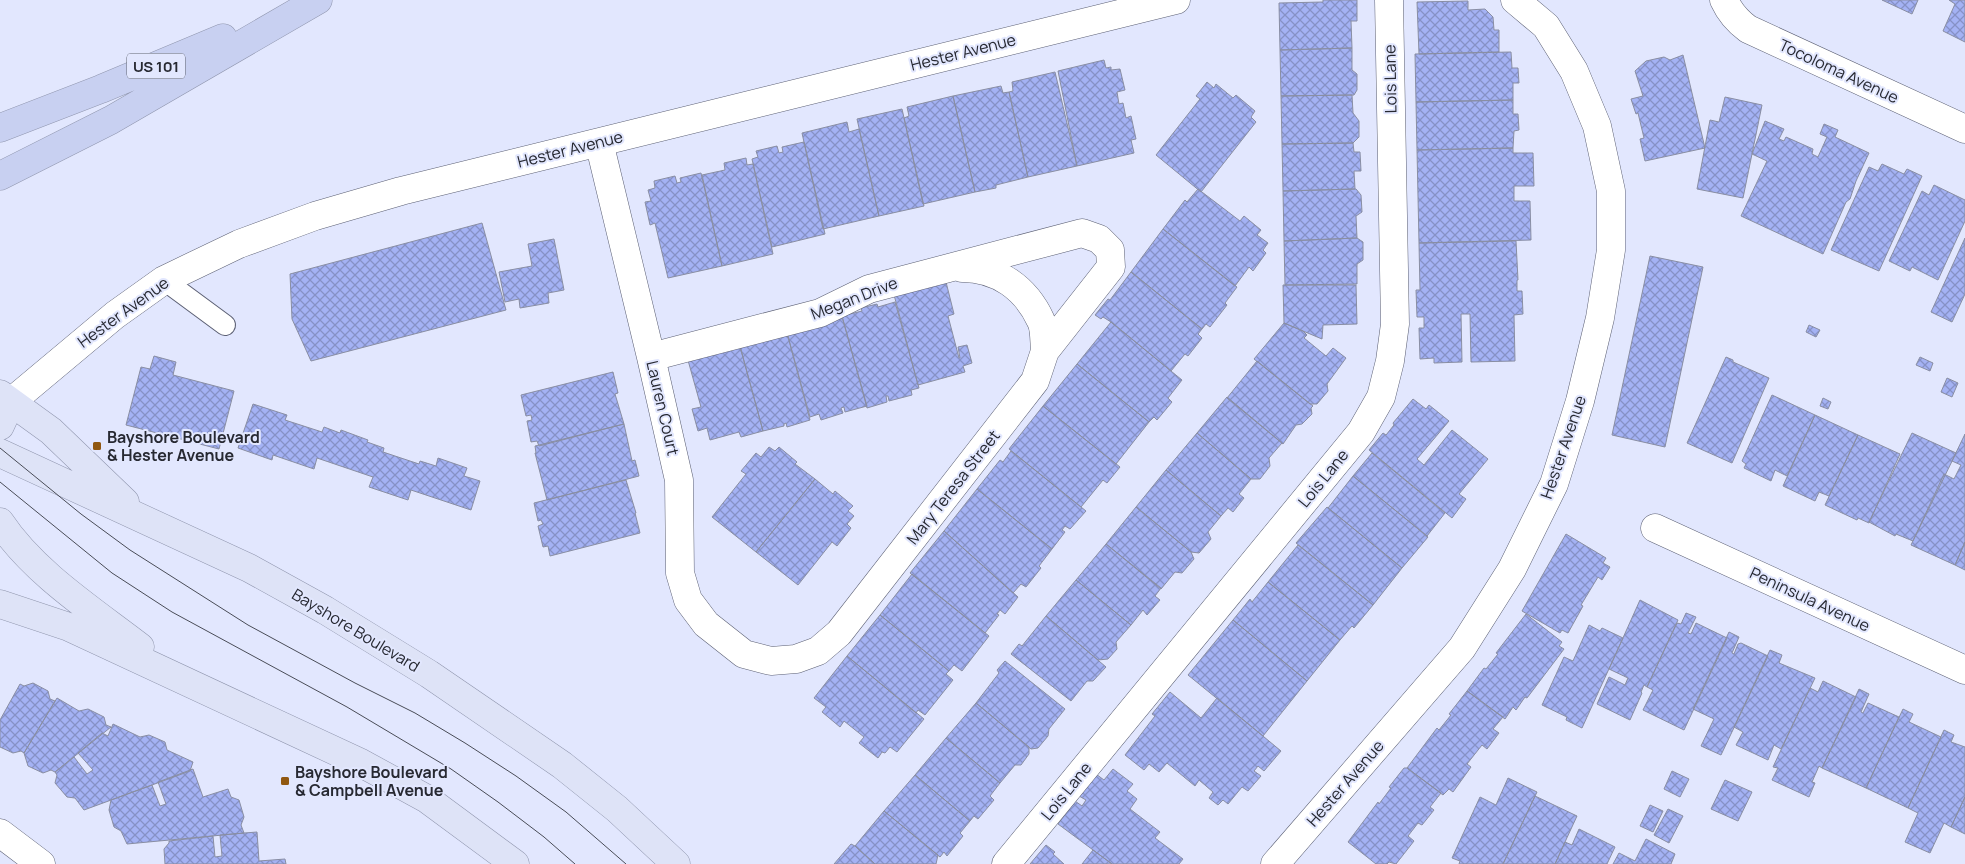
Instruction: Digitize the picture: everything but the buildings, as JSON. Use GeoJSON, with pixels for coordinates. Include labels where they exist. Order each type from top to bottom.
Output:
{"type":"FeatureCollection","features":[{"type":"Feature","properties":{"kind":"highway","name":"US 101"},"geometry":{"type":"LineString","coordinates":[[0,128],[110,86],[309,0]]}},
{"type":"Feature","properties":{"kind":"highway"},"geometry":{"type":"LineString","coordinates":[[0,176],[111,120],[318,0]]}},
{"type":"Feature","properties":{"kind":"main road"},"geometry":{"type":"LineString","coordinates":[[3,408],[50,431],[142,518]]}},
{"type":"Feature","properties":{"kind":"main road","name":"Bayshore Boulevard"},"geometry":{"type":"LineString","coordinates":[[0,453],[249,568],[325,610],[429,674],[569,771],[618,809],[676,864]]}},
{"type":"Feature","properties":{"kind":"main road"},"geometry":{"type":"LineString","coordinates":[[0,522],[14,542],[81,602],[184,680]]}},
{"type":"Feature","properties":{"kind":"main road"},"geometry":{"type":"LineString","coordinates":[[0,604],[69,627],[361,763],[427,799],[515,864]]}},
{"type":"Feature","properties":{"kind":"street","name":"Hester Avenue"},"geometry":{"type":"LineString","coordinates":[[3,408],[115,315],[164,280],[239,244],[315,216],[401,191],[1176,0]]}},
{"type":"Feature","properties":{"kind":"street","name":"Lois Lane"},"geometry":{"type":"LineString","coordinates":[[1006,864],[1361,432],[1381,397],[1390,361],[1395,324],[1389,0]]}},
{"type":"Feature","properties":{"kind":"street","name":"Hester Avenue"},"geometry":{"type":"LineString","coordinates":[[1275,864],[1462,648],[1512,569],[1554,484],[1580,401],[1600,318],[1611,250],[1611,191],[1597,126],[1574,71],[1546,26],[1515,0]]}},
{"type":"Feature","properties":{"kind":"street","name":"Tocoloma Avenue"},"geometry":{"type":"LineString","coordinates":[[1724,0],[1738,22],[1748,29],[1965,129]]}},
{"type":"Feature","properties":{"kind":"street","name":"Lauren Court"},"geometry":{"type":"LineString","coordinates":[[599,142],[679,480],[680,573],[688,600],[706,624],[744,654]]}},
{"type":"Feature","properties":{"kind":"street","name":"Megan Drive"},"geometry":{"type":"LineString","coordinates":[[651,357],[820,313],[869,289],[1082,233],[1100,239],[1110,250]]}},
{"type":"Feature","properties":{"kind":"street","name":"Mary Teresa Street"},"geometry":{"type":"LineString","coordinates":[[744,654],[771,661],[796,659],[818,651],[839,633],[1035,381],[1045,351],[1111,267],[1110,250]]}},
{"type":"Feature","properties":{"kind":"street"},"geometry":{"type":"LineString","coordinates":[[945,268],[969,268],[999,275],[1024,294],[1042,322],[1045,351]]}},
{"type":"Feature","properties":{"kind":"street","name":"Peninsula Avenue"},"geometry":{"type":"LineString","coordinates":[[1655,528],[1965,670]]}},
{"type":"Feature","properties":{"kind":"street"},"geometry":{"type":"LineString","coordinates":[[0,833],[41,864]]}},
{"type":"Feature","properties":{"kind":"lane"},"geometry":{"type":"LineString","coordinates":[[164,280],[225,326]]}},
{"type":"Feature","properties":{"kind":"tram line"},"geometry":{"type":"LineString","coordinates":[[0,448],[81,514],[130,550],[248,625],[415,713],[465,743],[516,776],[566,812],[626,864]]}},
{"type":"Feature","properties":{"kind":"tram line"},"geometry":{"type":"LineString","coordinates":[[0,482],[112,573],[172,612],[347,707],[451,769],[544,837],[575,864]]}},
{"type":"Feature","properties":{"kind":"place","name":"Bayshore Boulevard & Hester Avenue"},"geometry":{"type":"Point","coordinates":[97,446]}},
{"type":"Feature","properties":{"kind":"place","name":"Bayshore Boulevard & Campbell Avenue"},"geometry":{"type":"Point","coordinates":[285,781]}}]}
